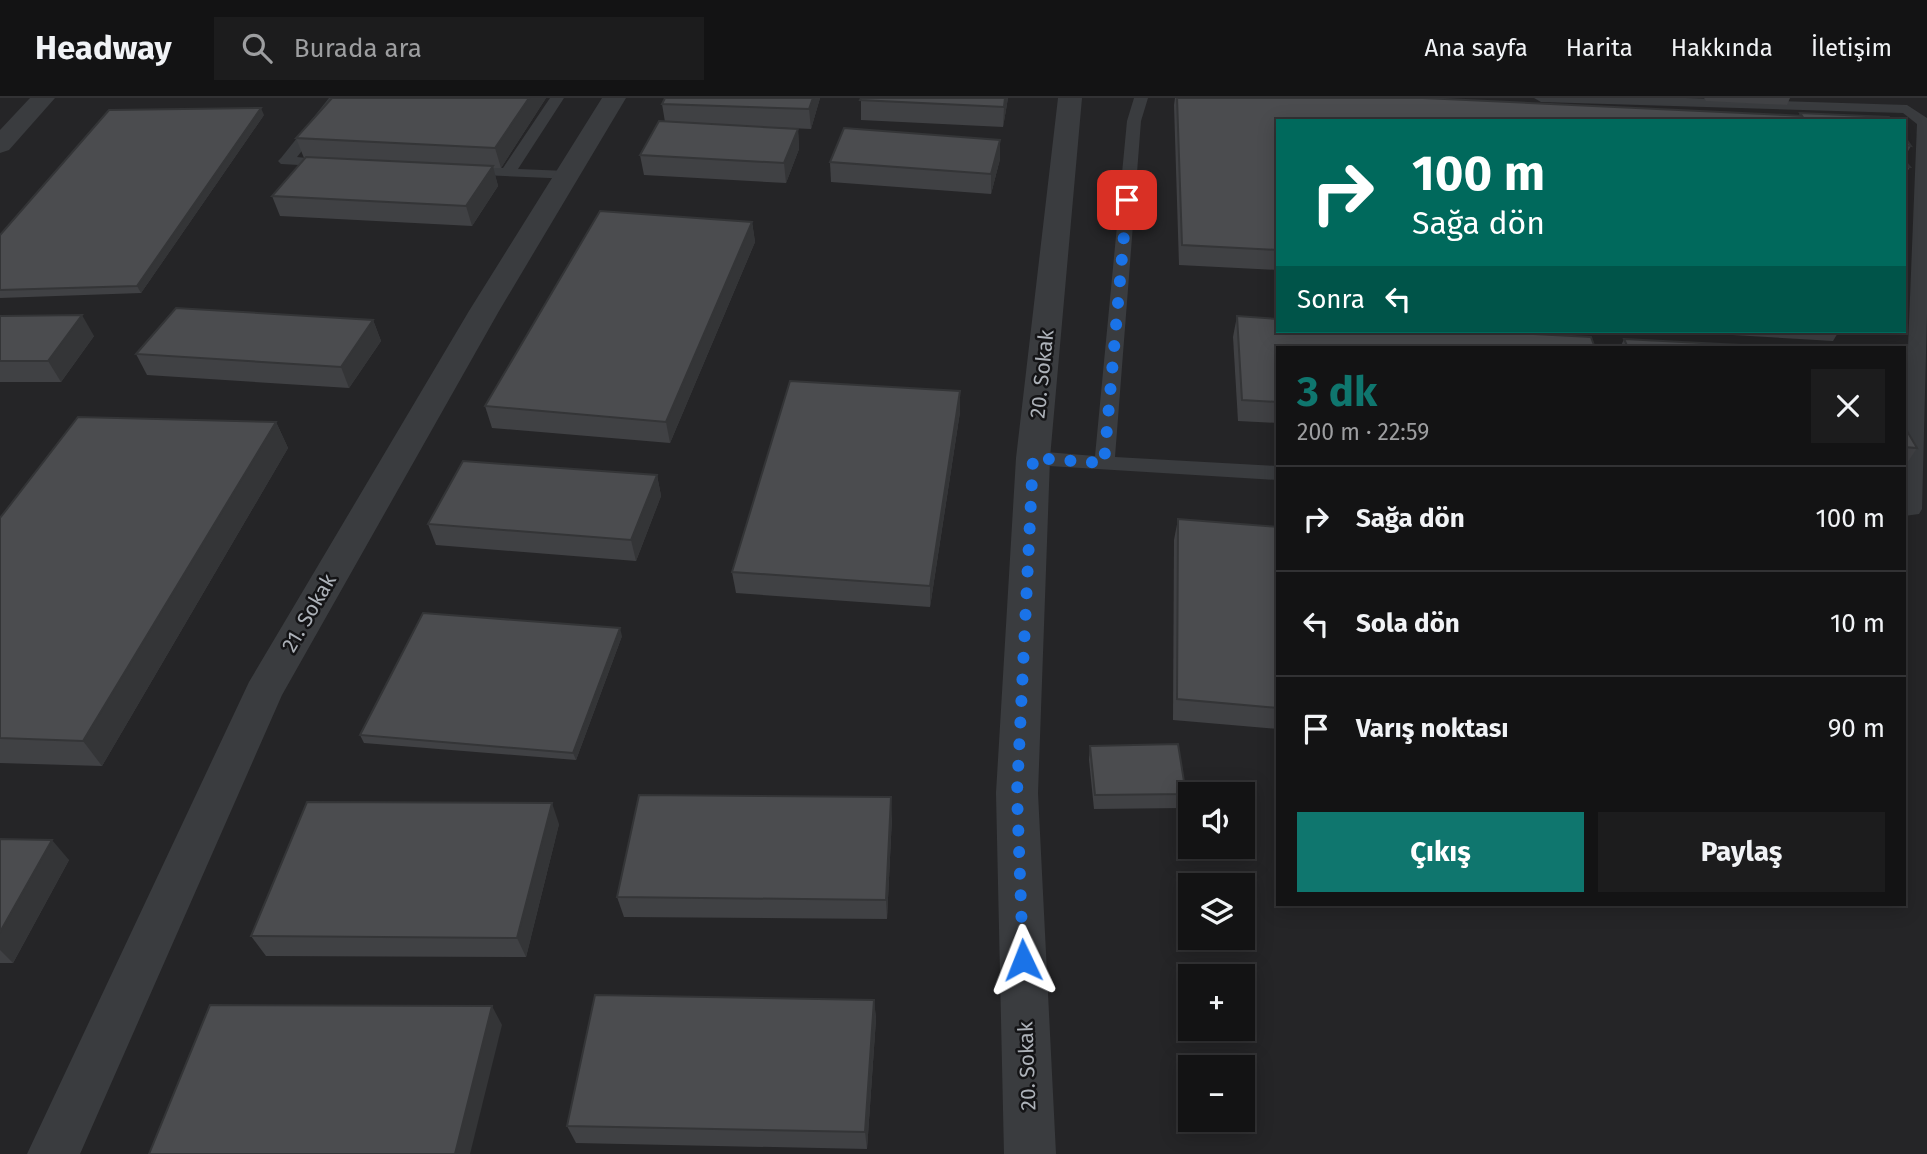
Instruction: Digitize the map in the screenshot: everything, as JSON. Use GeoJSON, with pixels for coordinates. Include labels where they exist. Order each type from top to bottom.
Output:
{"type":"FeatureCollection","features":[{"type":"Feature","properties":{"kind":"street"},"geometry":{"type":"LineString","coordinates":[[0,145],[43,98]]}},
{"type":"Feature","properties":{"kind":"street","name":"21. Sokak"},"geometry":{"type":"LineString","coordinates":[[53,1154],[262,693],[484,311],[614,98]]}},
{"type":"Feature","properties":{"kind":"street","name":"20. Sokak"},"geometry":{"type":"LineString","coordinates":[[1030,1154],[1017,793],[1033,458],[1070,98]]}},
{"type":"Feature","properties":{"kind":"lane"},"geometry":{"type":"LineString","coordinates":[[337,98],[286,161],[341,164]]}},
{"type":"Feature","properties":{"kind":"lane"},"geometry":{"type":"LineString","coordinates":[[508,173],[557,98]]}},
{"type":"Feature","properties":{"kind":"lane"},"geometry":{"type":"LineString","coordinates":[[1104,463],[1133,121],[1141,98]]}},
{"type":"Feature","properties":{"kind":"lane"},"geometry":{"type":"LineString","coordinates":[[1541,98],[1749,101],[1907,109],[1924,123],[1912,509],[1906,509]]}},
{"type":"Feature","properties":{"kind":"lane"},"geometry":{"type":"LineString","coordinates":[[452,170],[567,176]]}},
{"type":"Feature","properties":{"kind":"lane"},"geometry":{"type":"LineString","coordinates":[[1033,458],[1276,473]]}},
{"type":"Feature","properties":{"kind":"shaded area"},"geometry":{"type":"Polygon","coordinates":[[[0,98],[1927,98],[1927,1154],[0,1154],[0,98]]]}},
{"type":"Feature","properties":{"kind":"building"},"geometry":{"type":"Polygon","coordinates":[[[332,98],[529,98],[495,148],[296,138],[332,98]]]}},
{"type":"Feature","properties":{"kind":"building"},"geometry":{"type":"Polygon","coordinates":[[[665,98],[813,98],[809,109],[662,104],[665,98]]]}},
{"type":"Feature","properties":{"kind":"building"},"geometry":{"type":"Polygon","coordinates":[[[1005,98],[1004,107],[860,100],[1005,98]]]}},
{"type":"Feature","properties":{"kind":"building"},"geometry":{"type":"Polygon","coordinates":[[[1177,98],[1423,98],[1890,119],[1276,119],[1276,250],[1182,245],[1177,98]]]}},
{"type":"Feature","properties":{"kind":"building"},"geometry":{"type":"Polygon","coordinates":[[[261,108],[137,286],[0,290],[0,235],[109,110],[261,108]]]}},
{"type":"Feature","properties":{"kind":"building"},"geometry":{"type":"Polygon","coordinates":[[[659,121],[798,129],[784,163],[640,155],[659,121]]]}},
{"type":"Feature","properties":{"kind":"building"},"geometry":{"type":"Polygon","coordinates":[[[844,128],[1000,140],[991,174],[830,162],[844,128]]]}},
{"type":"Feature","properties":{"kind":"building"},"geometry":{"type":"Polygon","coordinates":[[[306,157],[493,166],[466,206],[272,196],[306,157]]]}},
{"type":"Feature","properties":{"kind":"building"},"geometry":{"type":"Polygon","coordinates":[[[600,211],[752,222],[666,422],[485,406],[600,211]]]}},
{"type":"Feature","properties":{"kind":"building"},"geometry":{"type":"Polygon","coordinates":[[[176,308],[373,320],[341,367],[136,354],[176,308]]]}},
{"type":"Feature","properties":{"kind":"building"},"geometry":{"type":"Polygon","coordinates":[[[82,315],[48,361],[0,361],[0,316],[82,315]]]}},
{"type":"Feature","properties":{"kind":"building"},"geometry":{"type":"Polygon","coordinates":[[[1237,316],[1276,319],[1276,333],[1516,333],[1591,337],[1594,346],[1276,346],[1276,402],[1242,400],[1237,316]]]}},
{"type":"Feature","properties":{"kind":"building"},"geometry":{"type":"Polygon","coordinates":[[[1624,339],[1762,346],[1627,346],[1624,339]]]}},
{"type":"Feature","properties":{"kind":"building"},"geometry":{"type":"Polygon","coordinates":[[[790,381],[960,391],[930,586],[732,572],[790,381]]]}},
{"type":"Feature","properties":{"kind":"building"},"geometry":{"type":"Polygon","coordinates":[[[78,417],[276,422],[83,741],[0,738],[0,518],[78,417]]]}},
{"type":"Feature","properties":{"kind":"building"},"geometry":{"type":"Polygon","coordinates":[[[1906,429],[1917,448],[1906,447],[1906,429]]]}},
{"type":"Feature","properties":{"kind":"building"},"geometry":{"type":"Polygon","coordinates":[[[463,461],[657,475],[631,540],[428,524],[463,461]]]}},
{"type":"Feature","properties":{"kind":"building"},"geometry":{"type":"Polygon","coordinates":[[[1178,519],[1276,527],[1276,708],[1177,699],[1178,519]]]}},
{"type":"Feature","properties":{"kind":"building"},"geometry":{"type":"Polygon","coordinates":[[[423,613],[620,628],[573,753],[360,735],[423,613]]]}},
{"type":"Feature","properties":{"kind":"building"},"geometry":{"type":"Polygon","coordinates":[[[1178,744],[1184,782],[1178,782],[1178,794],[1095,795],[1090,746],[1178,744]]]}},
{"type":"Feature","properties":{"kind":"building"},"geometry":{"type":"Polygon","coordinates":[[[639,795],[891,797],[886,900],[617,897],[639,795]]]}},
{"type":"Feature","properties":{"kind":"building"},"geometry":{"type":"Polygon","coordinates":[[[307,802],[552,803],[517,938],[251,936],[307,802]]]}},
{"type":"Feature","properties":{"kind":"building"},"geometry":{"type":"Polygon","coordinates":[[[0,839],[52,840],[0,932],[0,839]]]}},
{"type":"Feature","properties":{"kind":"building"},"geometry":{"type":"Polygon","coordinates":[[[595,995],[874,1000],[865,1132],[567,1126],[595,995]]]}},
{"type":"Feature","properties":{"kind":"building"},"geometry":{"type":"Polygon","coordinates":[[[210,1005],[492,1006],[455,1154],[149,1154],[210,1005]]]}},
{"type":"Feature","properties":{"kind":"route"},"geometry":{"type":"LineString","coordinates":[[1023,960],[1017,793],[1033,458],[1104,463],[1127,200]]}}]}
